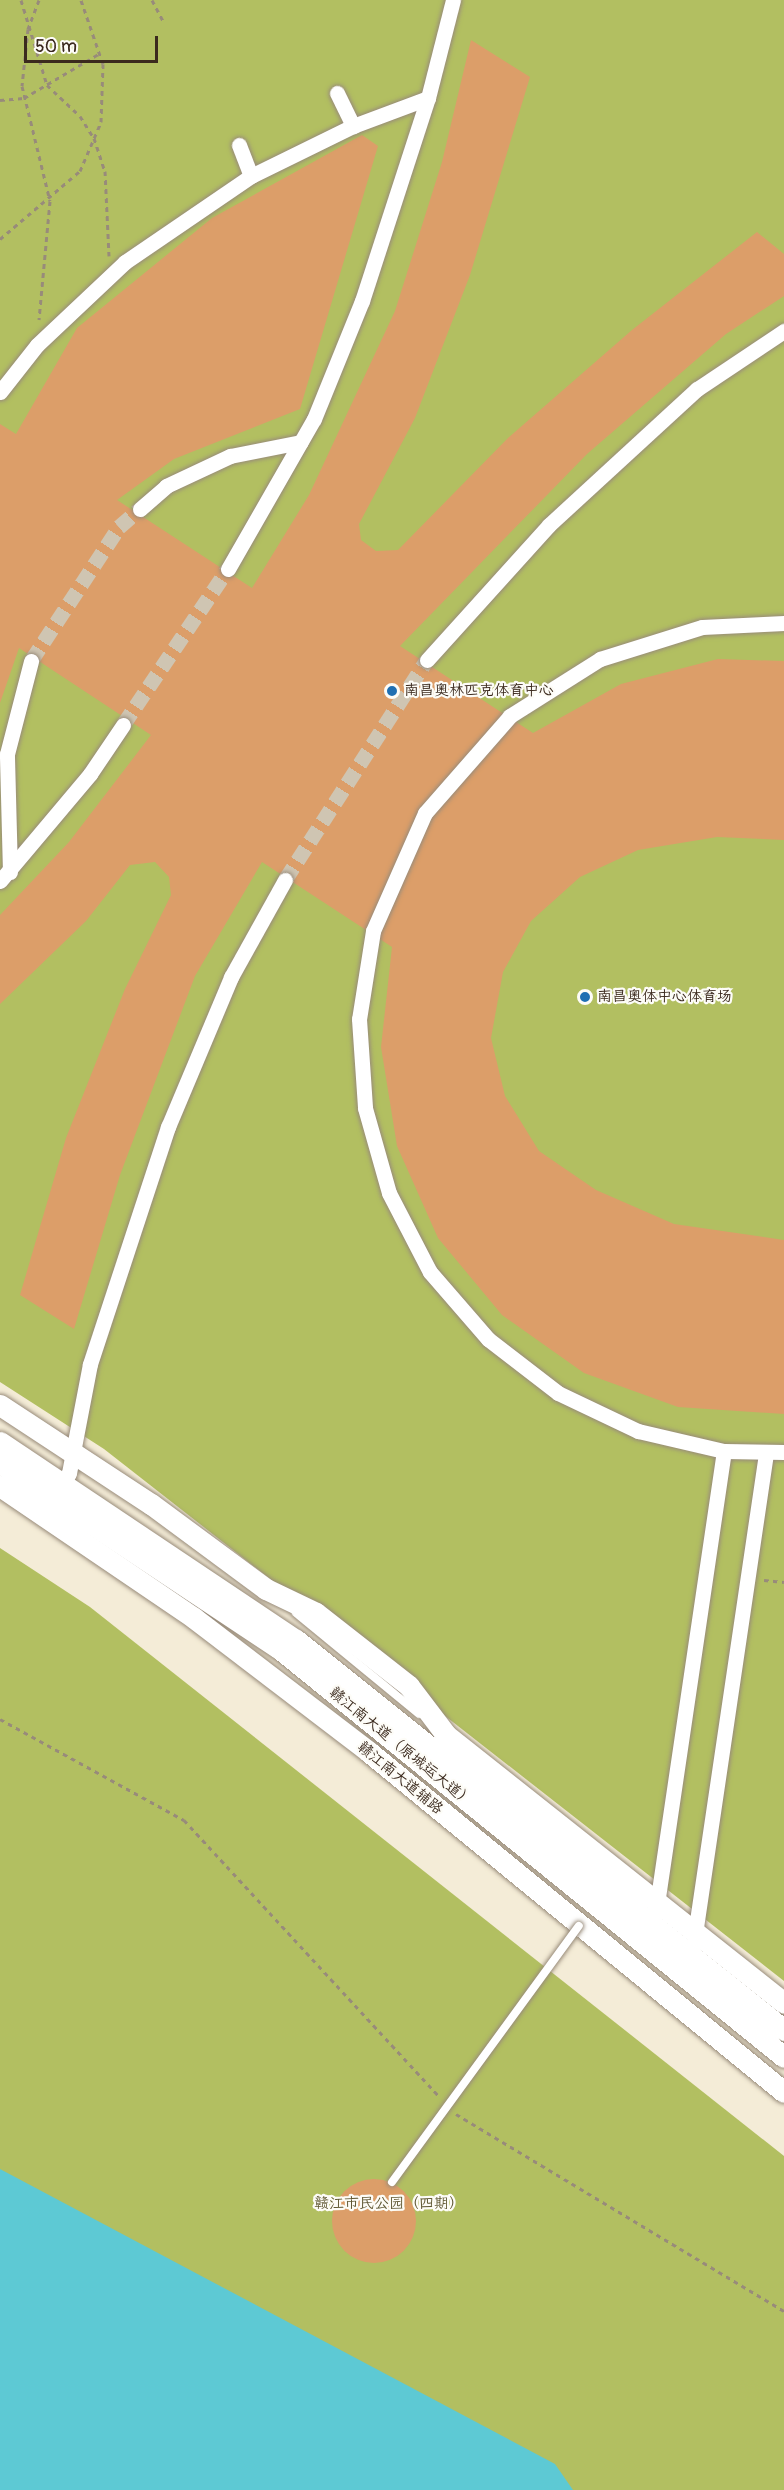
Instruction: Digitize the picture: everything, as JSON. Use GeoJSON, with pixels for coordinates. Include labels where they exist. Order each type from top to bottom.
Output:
{"type":"FeatureCollection","features":[{"type":"Feature","properties":{"kind":"street"},"geometry":{"type":"LineString","coordinates":[[228,569],[301,442],[362,301],[428,98],[453,0]]}},
{"type":"Feature","properties":{"kind":"street"},"geometry":{"type":"LineString","coordinates":[[337,93],[353,126]]}},
{"type":"Feature","properties":{"kind":"street"},"geometry":{"type":"LineString","coordinates":[[0,392],[37,345],[110,276],[251,176],[353,126],[428,98]]}},
{"type":"Feature","properties":{"kind":"street"},"geometry":{"type":"LineString","coordinates":[[239,145],[251,176]]}},
{"type":"Feature","properties":{"kind":"street"},"geometry":{"type":"LineString","coordinates":[[427,660],[566,509],[697,389],[784,331]]}},
{"type":"Feature","properties":{"kind":"street"},"geometry":{"type":"LineString","coordinates":[[140,509],[166,486],[230,456],[301,442]]}},
{"type":"Feature","properties":{"kind":"street"},"geometry":{"type":"LineString","coordinates":[[784,623],[702,627],[600,659],[510,716],[424,813],[373,931],[359,1019],[365,1108],[389,1193],[437,1280],[488,1339],[558,1393],[638,1431],[724,1451],[766,1454],[784,1452]]}},
{"type":"Feature","properties":{"kind":"street"},"geometry":{"type":"LineString","coordinates":[[5,876],[7,754],[31,661]]}},
{"type":"Feature","properties":{"kind":"street"},"geometry":{"type":"LineString","coordinates":[[5,876],[123,725]]}},
{"type":"Feature","properties":{"kind":"street"},"geometry":{"type":"LineString","coordinates":[[59,1492],[73,1453],[90,1364],[168,1126],[231,977],[285,880]]}},
{"type":"Feature","properties":{"kind":"street"},"geometry":{"type":"LineString","coordinates":[[0,1405],[73,1453],[266,1589],[316,1613],[409,1686],[446,1736],[784,2003]]}},
{"type":"Feature","properties":{"kind":"street","name":"赣江南大道（原城运大道）"},"geometry":{"type":"LineString","coordinates":[[0,1442],[59,1492],[280,1649],[784,2057]]}},
{"type":"Feature","properties":{"kind":"street"},"geometry":{"type":"LineString","coordinates":[[651,1949],[724,1451]]}},
{"type":"Feature","properties":{"kind":"street"},"geometry":{"type":"LineString","coordinates":[[688,1979],[766,1454]]}},
{"type":"Feature","properties":{"kind":"street","name":"赣江南大道（原城运大道）"},"geometry":{"type":"LineString","coordinates":[[0,1463],[59,1492],[296,1640],[784,2030]]}},
{"type":"Feature","properties":{"kind":"street","name":"赣江南大道辅路"},"geometry":{"type":"LineString","coordinates":[[0,1485],[203,1625],[369,1752],[784,2092]]}},
{"type":"Feature","properties":{"kind":"lane"},"geometry":{"type":"LineString","coordinates":[[392,2182],[579,1926]]}},
{"type":"Feature","properties":{"kind":"path"},"geometry":{"type":"LineString","coordinates":[[21,0],[28,29],[47,84],[80,116],[94,138],[105,171],[110,276]]}},
{"type":"Feature","properties":{"kind":"path"},"geometry":{"type":"LineString","coordinates":[[37,345],[50,201],[24,98],[28,29],[39,0]]}},
{"type":"Feature","properties":{"kind":"path"},"geometry":{"type":"LineString","coordinates":[[0,239],[50,201],[80,171],[94,138],[104,94],[100,53],[81,0]]}},
{"type":"Feature","properties":{"kind":"path"},"geometry":{"type":"LineString","coordinates":[[152,0],[164,24]]}},
{"type":"Feature","properties":{"kind":"path"},"geometry":{"type":"LineString","coordinates":[[0,100],[24,98],[100,53]]}},
{"type":"Feature","properties":{"kind":"path"},"geometry":{"type":"LineString","coordinates":[[0,1719],[184,1820],[446,2103]]}},
{"type":"Feature","properties":{"kind":"path"},"geometry":{"type":"LineString","coordinates":[[454,2112],[784,2311]]}},
{"type":"Feature","properties":{"kind":"green space","name":"南昌奥林匹克体育中心"},"geometry":{"type":"Polygon","coordinates":[[[0,0],[784,0],[784,1981],[104,1449],[0,1382],[0,0]]]}},
{"type":"Feature","properties":{"kind":"green space","name":"赣江市民公园（四期）"},"geometry":{"type":"Polygon","coordinates":[[[0,1548],[90,1607],[784,2156],[784,2490],[291,2490],[0,2247],[0,1548]]]}},
{"type":"Feature","properties":{"kind":"water"},"geometry":{"type":"Polygon","coordinates":[[[0,2169],[555,2464],[573,2490],[0,2490],[0,2169]]]}},
{"type":"Feature","properties":{"kind":"building"},"geometry":{"type":"Polygon","coordinates":[[[471,40],[530,77],[470,275],[415,418],[359,524],[361,540],[376,551],[398,550],[508,438],[632,330],[757,232],[784,254],[784,296],[726,334],[587,454],[400,646],[533,733],[621,684],[718,659],[784,661],[784,840],[717,837],[638,850],[580,877],[531,921],[503,972],[491,1038],[505,1096],[539,1151],[596,1190],[674,1224],[784,1240],[784,1414],[678,1407],[584,1373],[502,1315],[438,1238],[397,1146],[381,1047],[392,947],[262,862],[195,976],[120,1175],[74,1329],[20,1295],[66,1138],[125,989],[171,895],[169,877],[155,862],[130,865],[86,921],[0,1004],[0,915],[69,842],[151,735],[19,648],[0,703],[0,424],[16,434],[77,328],[212,218],[362,135],[378,146],[300,409],[174,459],[117,500],[252,588],[309,495],[395,311],[442,162],[471,40]]]}},
{"type":"Feature","properties":{"kind":"building"},"geometry":{"type":"Polygon","coordinates":[[[374,2179],[390,2182],[409,2198],[416,2221],[413,2237],[397,2256],[374,2263],[358,2260],[339,2244],[332,2221],[335,2205],[351,2186],[374,2179]]]}},
{"type":"Feature","properties":{"kind":"tunnel"},"geometry":{"type":"LineString","coordinates":[[31,661],[119,527],[140,509]]}},
{"type":"Feature","properties":{"kind":"tunnel"},"geometry":{"type":"LineString","coordinates":[[123,725],[228,569]]}},
{"type":"Feature","properties":{"kind":"tunnel"},"geometry":{"type":"LineString","coordinates":[[285,880],[427,660]]}},
{"type":"Feature","properties":{"kind":"place","name":"南昌奥林匹克体育中心"},"geometry":{"type":"Point","coordinates":[392,691]}},
{"type":"Feature","properties":{"kind":"place","name":"南昌奥体中心体育场"},"geometry":{"type":"Point","coordinates":[585,997]}}]}
